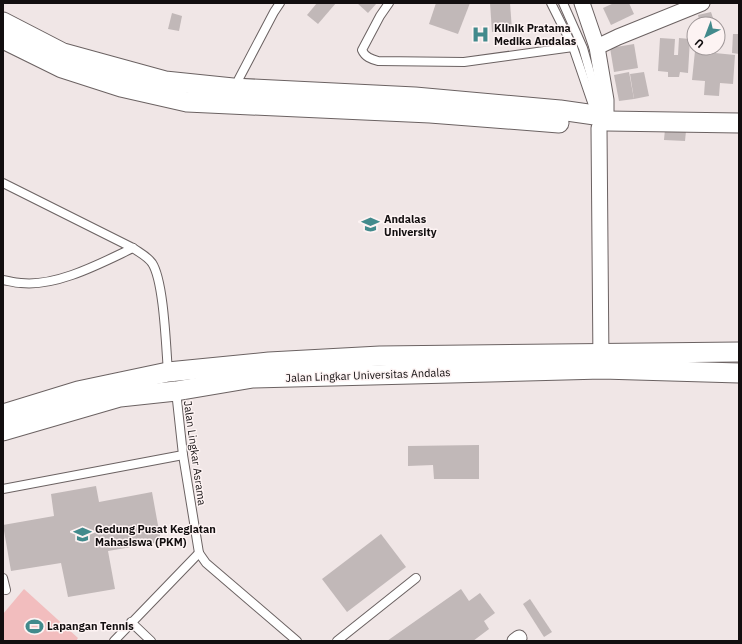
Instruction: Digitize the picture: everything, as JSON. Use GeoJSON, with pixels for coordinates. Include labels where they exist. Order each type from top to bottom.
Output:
{"type":"FeatureCollection","features":[{"type":"Feature","properties":{"kind":"street"},"geometry":{"type":"LineString","coordinates":[[582,3],[597,47],[606,100],[600,119],[601,361]]}},
{"type":"Feature","properties":{"kind":"street"},"geometry":{"type":"LineString","coordinates":[[597,47],[702,3]]}},
{"type":"Feature","properties":{"kind":"street"},"geometry":{"type":"LineString","coordinates":[[3,22],[63,53],[187,102],[415,97],[560,110],[600,119],[739,123]]}},
{"type":"Feature","properties":{"kind":"street"},"geometry":{"type":"LineString","coordinates":[[3,39],[62,68],[121,87],[137,82],[165,81],[233,88],[313,100]]}},
{"type":"Feature","properties":{"kind":"street","name":"Jalan Lingkar Universitas Andalas"},"geometry":{"type":"LineString","coordinates":[[3,414],[78,391],[168,372],[269,362],[380,365],[601,361],[739,352]]}},
{"type":"Feature","properties":{"kind":"street","name":"Jalan Lingkar Universitas Andalas"},"geometry":{"type":"LineString","coordinates":[[601,361],[739,373]]}},
{"type":"Feature","properties":{"kind":"street","name":"Jalan Lingkar Universitas Andalas"},"geometry":{"type":"LineString","coordinates":[[3,431],[120,396],[176,390],[253,378],[380,365]]}},
{"type":"Feature","properties":{"kind":"lane"},"geometry":{"type":"LineString","coordinates":[[233,88],[280,3]]}},
{"type":"Feature","properties":{"kind":"lane"},"geometry":{"type":"LineString","coordinates":[[389,3],[380,16],[362,50],[368,58],[378,61],[464,62],[573,47]]}},
{"type":"Feature","properties":{"kind":"lane"},"geometry":{"type":"LineString","coordinates":[[551,3],[573,47],[600,119]]}},
{"type":"Feature","properties":{"kind":"lane"},"geometry":{"type":"LineString","coordinates":[[563,3],[583,48],[597,97],[600,119]]}},
{"type":"Feature","properties":{"kind":"lane"},"geometry":{"type":"LineString","coordinates":[[3,183],[133,248],[146,256],[153,265],[160,290],[168,372]]}},
{"type":"Feature","properties":{"kind":"lane"},"geometry":{"type":"LineString","coordinates":[[3,280],[22,284],[49,282],[82,271],[133,248]]}},
{"type":"Feature","properties":{"kind":"lane","name":"Jalan Lingkar Asrama"},"geometry":{"type":"LineString","coordinates":[[176,390],[183,455],[199,553]]}},
{"type":"Feature","properties":{"kind":"lane"},"geometry":{"type":"LineString","coordinates":[[3,489],[183,455]]}},
{"type":"Feature","properties":{"kind":"lane"},"geometry":{"type":"LineString","coordinates":[[114,641],[199,553],[206,563],[297,641]]}},
{"type":"Feature","properties":{"kind":"lane"},"geometry":{"type":"LineString","coordinates":[[3,578],[6,590]]}},
{"type":"Feature","properties":{"kind":"lane"},"geometry":{"type":"LineString","coordinates":[[337,641],[416,578]]}},
{"type":"Feature","properties":{"kind":"lane"},"geometry":{"type":"LineString","coordinates":[[131,622],[151,641]]}},
{"type":"Feature","properties":{"kind":"shaded area","name":"Lapangan Tennis"},"geometry":{"type":"Polygon","coordinates":[[[24,589],[78,638],[76,641],[3,641],[3,614],[24,589]]]}},
{"type":"Feature","properties":{"kind":"building"},"geometry":{"type":"Polygon","coordinates":[[[317,3],[336,3],[318,24],[307,15],[317,3]]]}},
{"type":"Feature","properties":{"kind":"building"},"geometry":{"type":"Polygon","coordinates":[[[357,3],[377,3],[368,13],[357,3]]]}},
{"type":"Feature","properties":{"kind":"building"},"geometry":{"type":"Polygon","coordinates":[[[436,3],[470,3],[458,34],[429,24],[436,3]]]}},
{"type":"Feature","properties":{"kind":"building"},"geometry":{"type":"Polygon","coordinates":[[[490,3],[510,3],[512,30],[492,32],[490,3]]]}},
{"type":"Feature","properties":{"kind":"building"},"geometry":{"type":"Polygon","coordinates":[[[614,3],[629,3],[634,14],[611,25],[603,8],[614,3]]]}},
{"type":"Feature","properties":{"kind":"building"},"geometry":{"type":"Polygon","coordinates":[[[711,12],[712,16],[698,16],[711,12]]]}},
{"type":"Feature","properties":{"kind":"building"},"geometry":{"type":"Polygon","coordinates":[[[172,13],[182,16],[179,31],[168,29],[172,13]]]}},
{"type":"Feature","properties":{"kind":"building"},"geometry":{"type":"Polygon","coordinates":[[[733,34],[739,34],[739,54],[732,53],[733,34]]]}},
{"type":"Feature","properties":{"kind":"building"},"geometry":{"type":"Polygon","coordinates":[[[660,38],[675,39],[674,55],[678,55],[679,38],[686,39],[686,56],[689,56],[688,73],[680,72],[679,77],[668,77],[668,72],[658,71],[660,38]]]}},
{"type":"Feature","properties":{"kind":"building"},"geometry":{"type":"Polygon","coordinates":[[[634,44],[638,68],[614,72],[610,48],[634,44]]]}},
{"type":"Feature","properties":{"kind":"building"},"geometry":{"type":"Polygon","coordinates":[[[735,55],[733,84],[720,83],[719,96],[704,95],[705,81],[692,80],[694,56],[735,55]]]}},
{"type":"Feature","properties":{"kind":"building"},"geometry":{"type":"Polygon","coordinates":[[[629,72],[634,99],[619,101],[614,75],[629,72]]]}},
{"type":"Feature","properties":{"kind":"building"},"geometry":{"type":"Polygon","coordinates":[[[644,72],[649,96],[634,99],[630,74],[644,72]]]}},
{"type":"Feature","properties":{"kind":"building"},"geometry":{"type":"Polygon","coordinates":[[[665,129],[686,131],[685,141],[664,140],[665,129]]]}},
{"type":"Feature","properties":{"kind":"building"},"geometry":{"type":"Polygon","coordinates":[[[479,445],[479,479],[434,479],[433,465],[408,466],[408,446],[479,445]]]}},
{"type":"Feature","properties":{"kind":"building","name":"Gedung Pusat Kegiatan Mahasiswa (PKM)"},"geometry":{"type":"Polygon","coordinates":[[[96,486],[99,502],[152,492],[161,542],[108,551],[115,589],[68,597],[61,563],[11,571],[3,525],[54,516],[51,494],[96,486]]]}},
{"type":"Feature","properties":{"kind":"building"},"geometry":{"type":"Polygon","coordinates":[[[381,534],[406,567],[347,612],[322,579],[381,534]]]}},
{"type":"Feature","properties":{"kind":"building"},"geometry":{"type":"Polygon","coordinates":[[[461,589],[469,601],[480,593],[495,613],[484,621],[489,629],[473,641],[387,641],[461,589]]]}},
{"type":"Feature","properties":{"kind":"building"},"geometry":{"type":"Polygon","coordinates":[[[530,599],[552,632],[544,637],[523,604],[530,599]]]}},
{"type":"Feature","properties":{"kind":"place","name":"Klinik Pratama Medika Andalas"},"geometry":{"type":"Point","coordinates":[481,34]}},
{"type":"Feature","properties":{"kind":"place","name":"Andalas University"},"geometry":{"type":"Point","coordinates":[371,225]}},
{"type":"Feature","properties":{"kind":"place","name":"Gedung Pusat Kegiatan Mahasiswa (PKM)"},"geometry":{"type":"Point","coordinates":[82,535]}},
{"type":"Feature","properties":{"kind":"place","name":"Lapangan Tennis"},"geometry":{"type":"Point","coordinates":[34,626]}}]}
